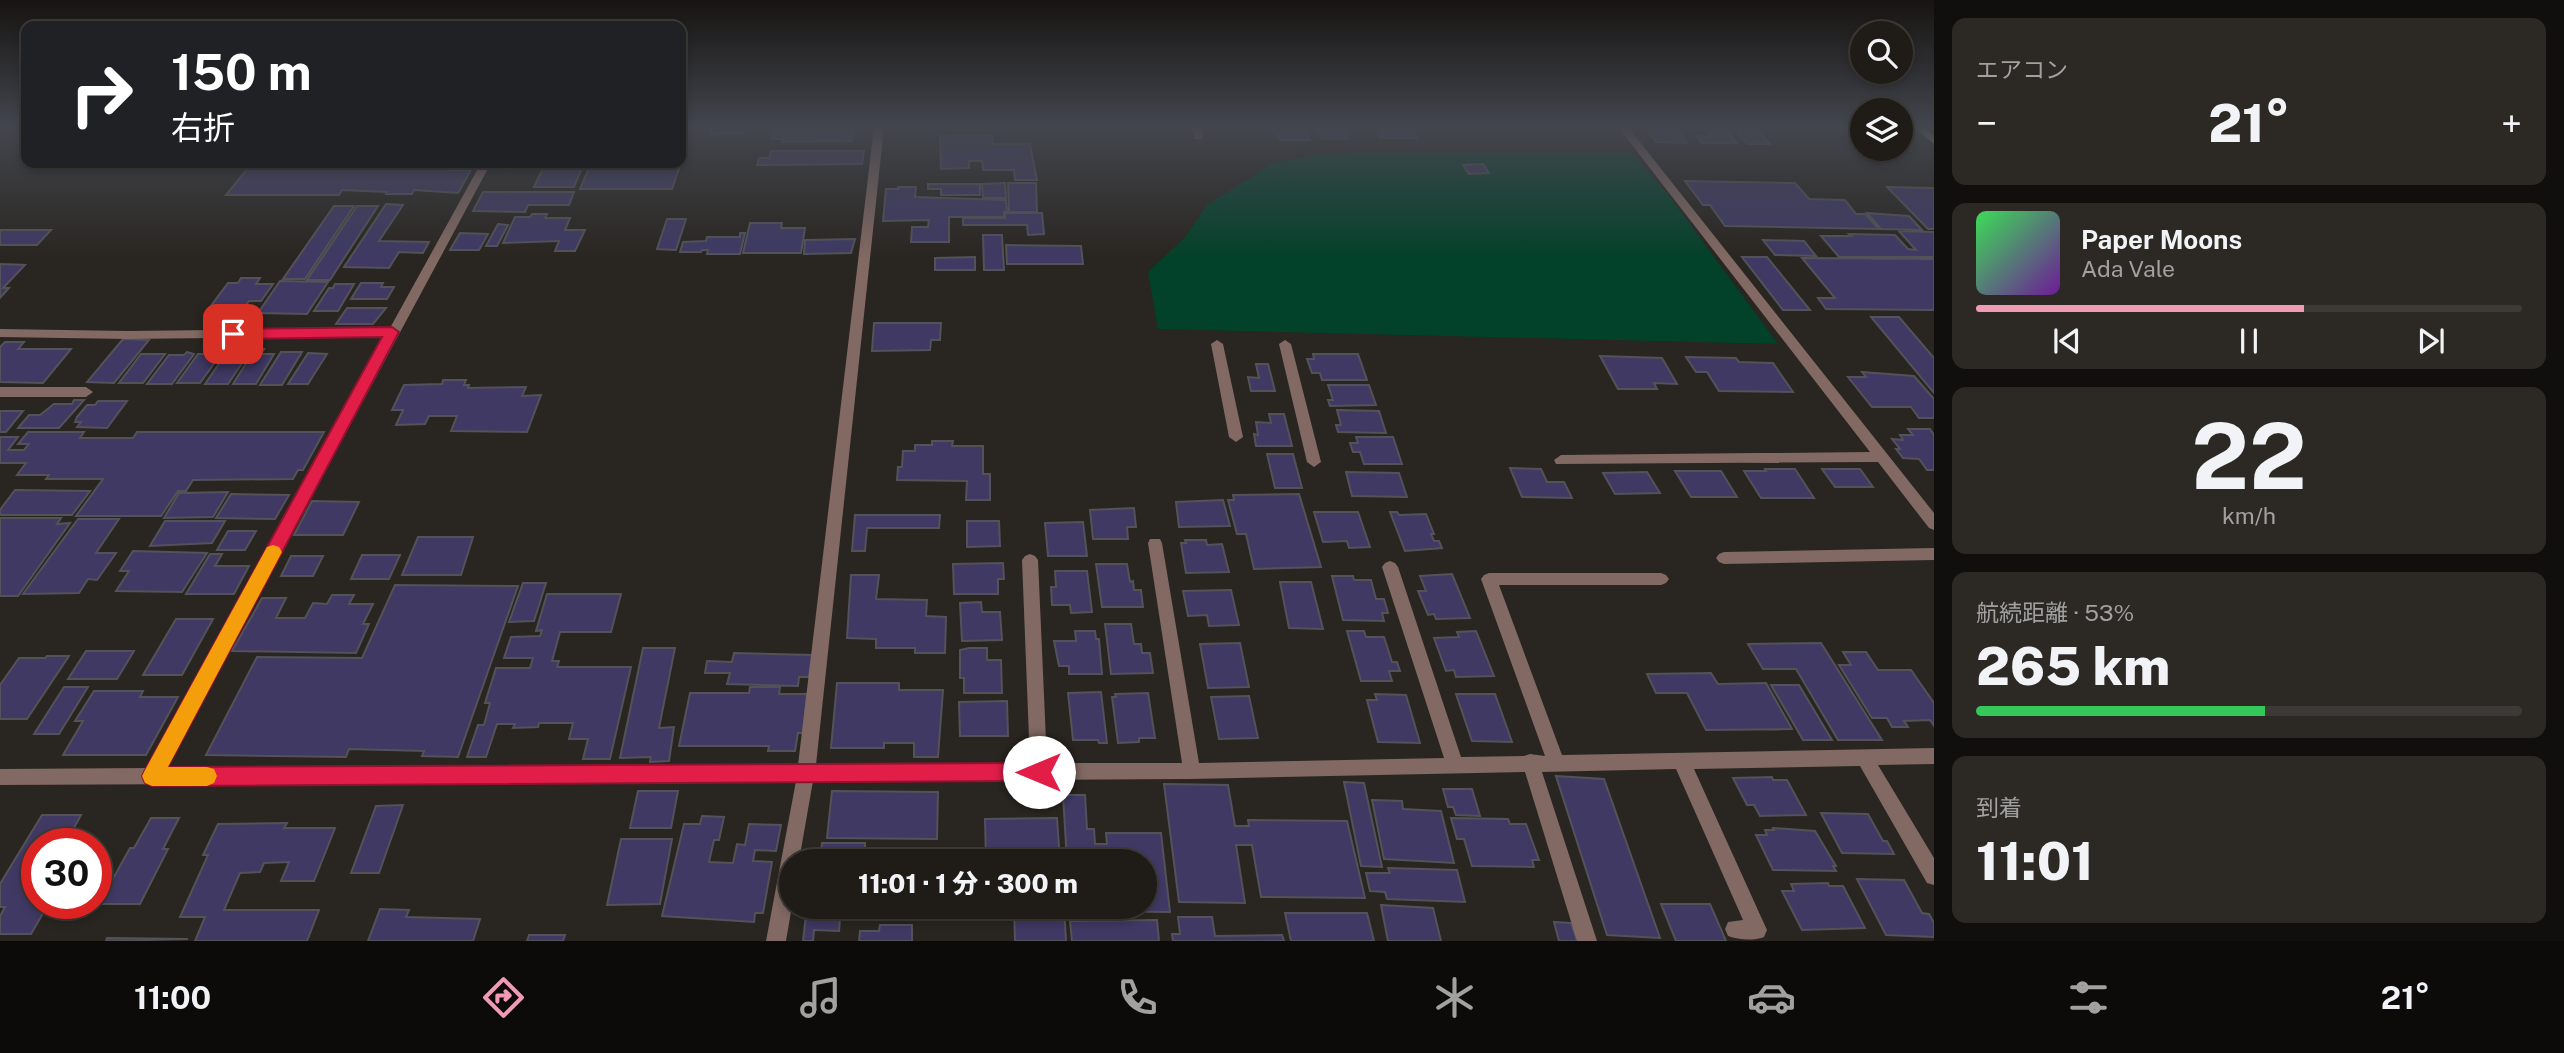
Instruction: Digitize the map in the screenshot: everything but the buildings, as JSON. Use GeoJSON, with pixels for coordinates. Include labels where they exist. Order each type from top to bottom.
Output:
{"type":"FeatureCollection","features":[{"type":"Feature","properties":{"kind":"street"},"geometry":{"type":"LineString","coordinates":[[152,776],[482,171]]}},
{"type":"Feature","properties":{"kind":"street"},"geometry":{"type":"LineString","coordinates":[[776,941],[806,772],[874,171]]}},
{"type":"Feature","properties":{"kind":"street"},"geometry":{"type":"LineString","coordinates":[[1657,171],[1934,524]]}},
{"type":"Feature","properties":{"kind":"street"},"geometry":{"type":"LineString","coordinates":[[0,333],[128,335],[392,332]]}},
{"type":"Feature","properties":{"kind":"street"},"geometry":{"type":"LineString","coordinates":[[1217,344],[1236,437]]}},
{"type":"Feature","properties":{"kind":"street"},"geometry":{"type":"LineString","coordinates":[[1285,344],[1314,462]]}},
{"type":"Feature","properties":{"kind":"street"},"geometry":{"type":"LineString","coordinates":[[0,392],[86,392]]}},
{"type":"Feature","properties":{"kind":"street"},"geometry":{"type":"LineString","coordinates":[[1561,460],[1881,457]]}},
{"type":"Feature","properties":{"kind":"street"},"geometry":{"type":"LineString","coordinates":[[1156,544],[1192,771]]}},
{"type":"Feature","properties":{"kind":"street"},"geometry":{"type":"LineString","coordinates":[[1724,558],[1934,554]]}},
{"type":"Feature","properties":{"kind":"street"},"geometry":{"type":"LineString","coordinates":[[1031,560],[1039,772]]}},
{"type":"Feature","properties":{"kind":"street"},"geometry":{"type":"LineString","coordinates":[[1390,567],[1455,766]]}},
{"type":"Feature","properties":{"kind":"street"},"geometry":{"type":"LineString","coordinates":[[1556,762],[1489,579],[1661,579]]}},
{"type":"Feature","properties":{"kind":"street"},"geometry":{"type":"LineString","coordinates":[[0,777],[1192,771],[1934,755]]}},
{"type":"Feature","properties":{"kind":"street"},"geometry":{"type":"LineString","coordinates":[[1864,757],[1934,876]]}},
{"type":"Feature","properties":{"kind":"street"},"geometry":{"type":"LineString","coordinates":[[1681,760],[1757,930],[1735,929]]}},
{"type":"Feature","properties":{"kind":"street"},"geometry":{"type":"LineString","coordinates":[[1530,762],[1587,941]]}},
{"type":"Feature","properties":{"kind":"green space"},"geometry":{"type":"Polygon","coordinates":[[[1261,171],[1647,171],[1670,197],[1778,344],[1158,329],[1148,272],[1185,237],[1207,205],[1261,171]]]}},
{"type":"Feature","properties":{"kind":"slow traffic"},"geometry":{"type":"LineString","coordinates":[[207,776],[152,776],[273,552]]}},
{"type":"Feature","properties":{"kind":"route"},"geometry":{"type":"LineString","coordinates":[[233,334],[392,332],[152,776],[1039,772]]}}]}
